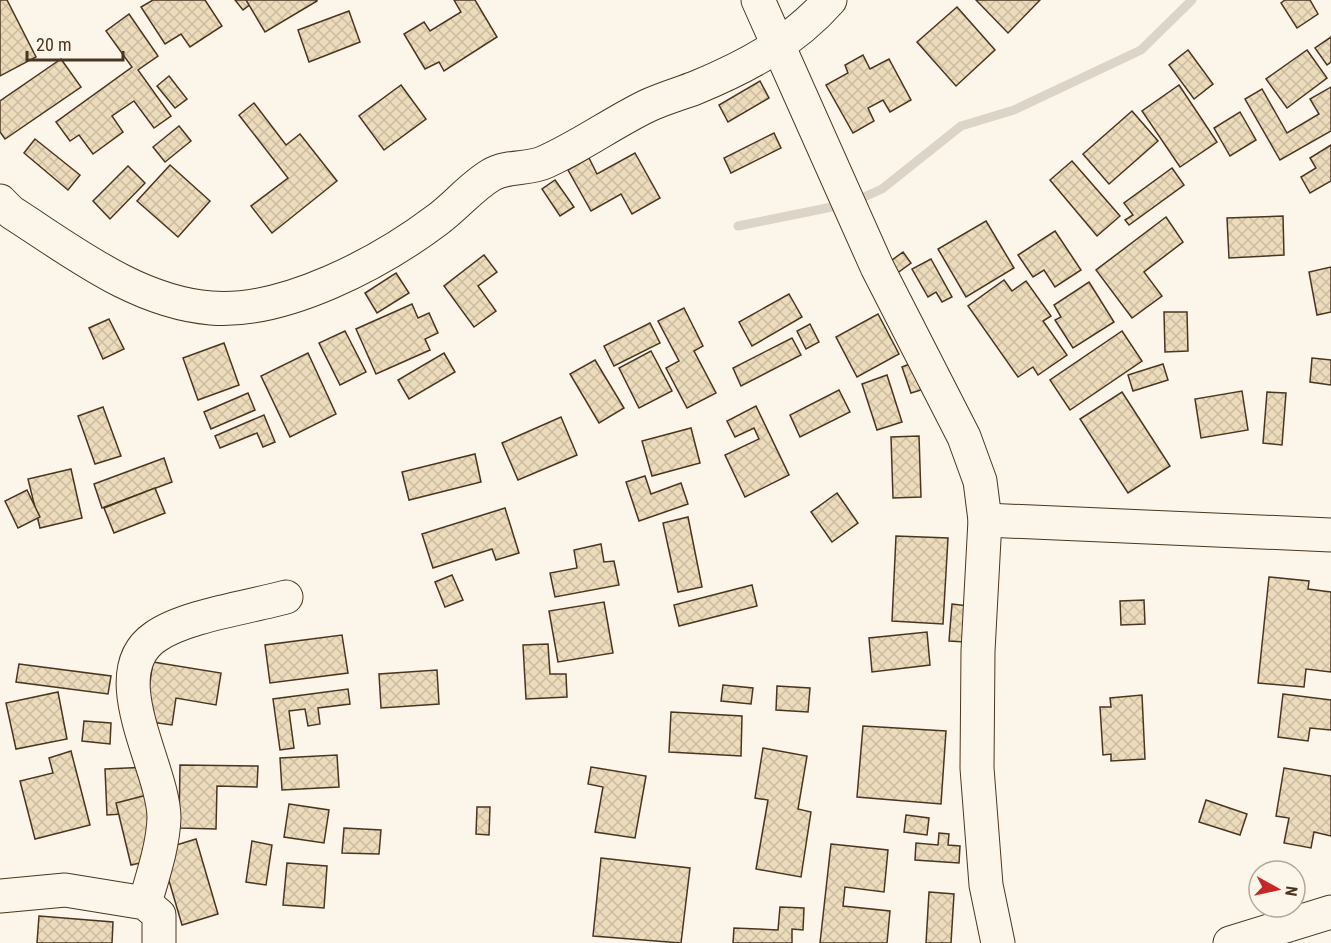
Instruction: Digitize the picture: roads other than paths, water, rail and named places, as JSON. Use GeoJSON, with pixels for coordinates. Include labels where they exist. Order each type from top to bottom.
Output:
{"type":"FeatureCollection","features":[{"type":"Feature","properties":{"kind":"street"},"geometry":{"type":"LineString","coordinates":[[758,0],[877,267],[964,437],[980,481],[985,520],[978,651],[977,768],[986,885],[998,943]]}},
{"type":"Feature","properties":{"kind":"street"},"geometry":{"type":"LineString","coordinates":[[0,201],[11,212],[118,279],[164,297],[210,308],[239,308],[270,302],[336,279],[398,246],[437,220],[492,175],[506,169],[541,164],[581,145],[647,106],[696,87],[780,46],[830,0]]}},
{"type":"Feature","properties":{"kind":"street"},"geometry":{"type":"LineString","coordinates":[[985,520],[1331,535]]}},
{"type":"Feature","properties":{"kind":"street"},"geometry":{"type":"LineString","coordinates":[[145,903],[160,847],[164,816],[155,774],[142,736],[133,683],[137,657],[155,637],[189,622],[286,597]]}},
{"type":"Feature","properties":{"kind":"street"},"geometry":{"type":"LineString","coordinates":[[0,896],[65,890],[145,903],[159,915],[159,943]]}},
{"type":"Feature","properties":{"kind":"street"},"geometry":{"type":"LineString","coordinates":[[1230,943],[1331,912]]}},
{"type":"Feature","properties":{"kind":"waterway"},"geometry":{"type":"LineString","coordinates":[[855,201],[882,189],[961,126],[1014,110],[1141,50],[1192,0]]}},
{"type":"Feature","properties":{"kind":"waterway"},"geometry":{"type":"LineString","coordinates":[[738,226],[842,205]]}}]}
